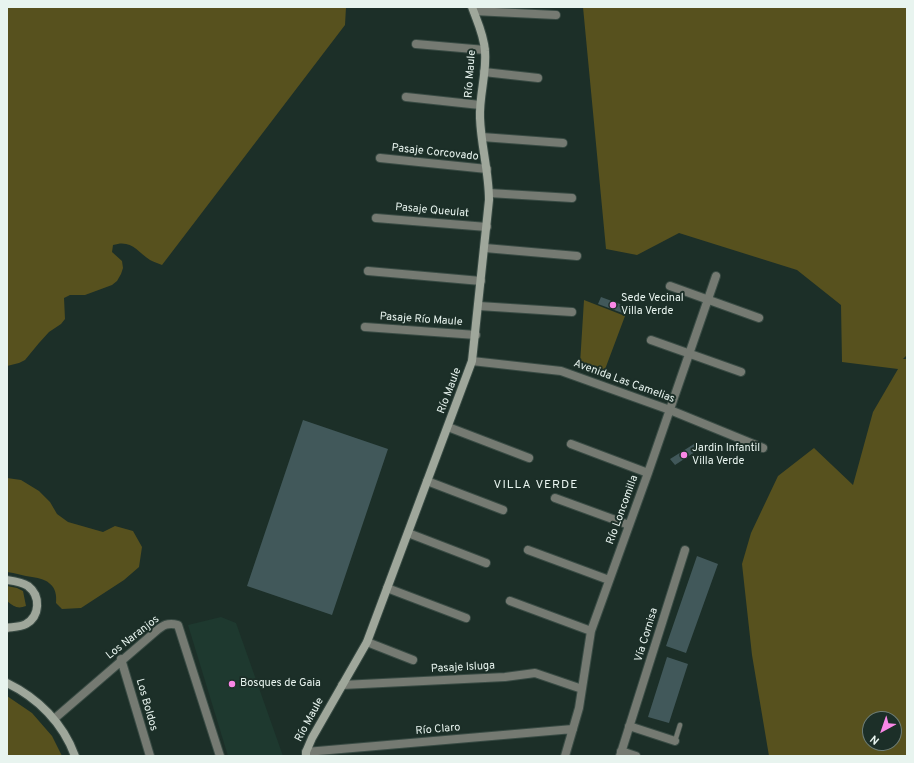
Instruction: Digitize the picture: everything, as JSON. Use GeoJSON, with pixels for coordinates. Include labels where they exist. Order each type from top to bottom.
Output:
{"type":"FeatureCollection","features":[{"type":"Feature","properties":{"kind":"street"},"geometry":{"type":"LineString","coordinates":[[473,9],[556,15]]}},
{"type":"Feature","properties":{"kind":"street","name":"Río Maule"},"geometry":{"type":"LineString","coordinates":[[306,754],[312,738],[367,642],[472,361],[485,248],[489,193],[482,137],[480,105],[485,50],[482,32],[473,9]]}},
{"type":"Feature","properties":{"kind":"street"},"geometry":{"type":"LineString","coordinates":[[416,44],[485,50]]}},
{"type":"Feature","properties":{"kind":"street"},"geometry":{"type":"LineString","coordinates":[[484,72],[538,78]]}},
{"type":"Feature","properties":{"kind":"street"},"geometry":{"type":"LineString","coordinates":[[406,97],[480,105]]}},
{"type":"Feature","properties":{"kind":"street"},"geometry":{"type":"LineString","coordinates":[[482,137],[563,143]]}},
{"type":"Feature","properties":{"kind":"street","name":"Pasaje Corcovado"},"geometry":{"type":"LineString","coordinates":[[380,158],[487,169]]}},
{"type":"Feature","properties":{"kind":"street"},"geometry":{"type":"LineString","coordinates":[[489,193],[572,198]]}},
{"type":"Feature","properties":{"kind":"street","name":"Pasaje Queulat"},"geometry":{"type":"LineString","coordinates":[[376,218],[487,227]]}},
{"type":"Feature","properties":{"kind":"street"},"geometry":{"type":"LineString","coordinates":[[485,248],[577,256]]}},
{"type":"Feature","properties":{"kind":"street"},"geometry":{"type":"LineString","coordinates":[[368,271],[481,281]]}},
{"type":"Feature","properties":{"kind":"street","name":"Río Loncomilla"},"geometry":{"type":"LineString","coordinates":[[565,756],[579,708],[590,631],[648,473],[716,276]]}},
{"type":"Feature","properties":{"kind":"street"},"geometry":{"type":"LineString","coordinates":[[670,286],[759,318]]}},
{"type":"Feature","properties":{"kind":"street"},"geometry":{"type":"LineString","coordinates":[[479,306],[572,312]]}},
{"type":"Feature","properties":{"kind":"street","name":"Pasaje Río Maule"},"geometry":{"type":"LineString","coordinates":[[364,327],[476,335]]}},
{"type":"Feature","properties":{"kind":"street"},"geometry":{"type":"LineString","coordinates":[[651,340],[741,372]]}},
{"type":"Feature","properties":{"kind":"street","name":"Avenida Las Camelias"},"geometry":{"type":"LineString","coordinates":[[472,361],[561,371],[670,410],[763,448]]}},
{"type":"Feature","properties":{"kind":"street"},"geometry":{"type":"LineString","coordinates":[[448,427],[529,458]]}},
{"type":"Feature","properties":{"kind":"street"},"geometry":{"type":"LineString","coordinates":[[571,444],[648,473]]}},
{"type":"Feature","properties":{"kind":"street"},"geometry":{"type":"LineString","coordinates":[[427,481],[503,510]]}},
{"type":"Feature","properties":{"kind":"street"},"geometry":{"type":"LineString","coordinates":[[555,498],[629,525]]}},
{"type":"Feature","properties":{"kind":"street"},"geometry":{"type":"LineString","coordinates":[[408,533],[486,563]]}},
{"type":"Feature","properties":{"kind":"street"},"geometry":{"type":"LineString","coordinates":[[528,550],[609,580]]}},
{"type":"Feature","properties":{"kind":"street","name":"Vía Cornisa"},"geometry":{"type":"LineString","coordinates":[[630,726],[684,550]]}},
{"type":"Feature","properties":{"kind":"street"},"geometry":{"type":"LineString","coordinates":[[7,580],[23,583],[28,586],[35,594],[37,604],[35,614],[28,622],[21,626],[7,628]]}},
{"type":"Feature","properties":{"kind":"street"},"geometry":{"type":"LineString","coordinates":[[387,588],[466,618]]}},
{"type":"Feature","properties":{"kind":"street"},"geometry":{"type":"LineString","coordinates":[[510,601],[590,631]]}},
{"type":"Feature","properties":{"kind":"street","name":"Los Naranjos"},"geometry":{"type":"LineString","coordinates":[[54,719],[121,659],[164,624],[172,623],[178,625],[220,756]]}},
{"type":"Feature","properties":{"kind":"street"},"geometry":{"type":"LineString","coordinates":[[367,642],[412,660]]}},
{"type":"Feature","properties":{"kind":"street","name":"Los Boldos"},"geometry":{"type":"LineString","coordinates":[[121,659],[150,756]]}},
{"type":"Feature","properties":{"kind":"street","name":"Pasaje Isluga"},"geometry":{"type":"LineString","coordinates":[[342,685],[505,677],[535,673],[582,689]]}},
{"type":"Feature","properties":{"kind":"street"},"geometry":{"type":"LineString","coordinates":[[7,683],[22,690],[35,700],[54,719],[68,740],[75,756]]}},
{"type":"Feature","properties":{"kind":"street"},"geometry":{"type":"LineString","coordinates":[[636,756],[621,754],[630,726],[675,741]]}},
{"type":"Feature","properties":{"kind":"street","name":"Río Claro"},"geometry":{"type":"LineString","coordinates":[[306,754],[573,729]]}},
{"type":"Feature","properties":{"kind":"lane"},"geometry":{"type":"LineString","coordinates":[[675,741],[680,725]]}},
{"type":"Feature","properties":{"kind":"shaded area"},"geometry":{"type":"Polygon","coordinates":[[[7,7],[346,7],[345,25],[162,265],[150,260],[129,245],[113,245],[112,252],[122,261],[123,268],[117,281],[112,285],[85,295],[70,295],[64,298],[65,319],[61,324],[49,332],[25,360],[7,366],[7,7]]]}},
{"type":"Feature","properties":{"kind":"shaded area"},"geometry":{"type":"Polygon","coordinates":[[[583,7],[907,7],[907,355],[903,359],[907,359],[907,756],[769,756],[752,655],[742,564],[751,533],[778,476],[814,448],[853,485],[873,412],[898,369],[842,362],[841,305],[797,270],[679,233],[637,255],[606,249],[583,7]]]}},
{"type":"Feature","properties":{"kind":"shaded area"},"geometry":{"type":"Polygon","coordinates":[[[584,300],[625,316],[604,372],[580,364],[584,300]]]}},
{"type":"Feature","properties":{"kind":"shaded area"},"geometry":{"type":"Polygon","coordinates":[[[7,478],[21,480],[39,491],[50,502],[57,514],[68,522],[103,532],[115,526],[133,531],[142,547],[139,567],[124,580],[81,608],[62,609],[56,603],[54,588],[51,584],[38,578],[7,572],[7,478]]]}},
{"type":"Feature","properties":{"kind":"shaded area"},"geometry":{"type":"Polygon","coordinates":[[[7,586],[23,591],[26,606],[16,607],[7,601],[7,586]]]}},
{"type":"Feature","properties":{"kind":"shaded area","name":"Bosques de Gaia"},"geometry":{"type":"Polygon","coordinates":[[[221,617],[236,623],[283,756],[228,756],[188,625],[221,617]]]}},
{"type":"Feature","properties":{"kind":"shaded area"},"geometry":{"type":"Polygon","coordinates":[[[7,696],[32,713],[52,736],[62,756],[7,756],[7,696]]]}},
{"type":"Feature","properties":{"kind":"building","name":"Sede Vecinal Villa Verde"},"geometry":{"type":"Polygon","coordinates":[[[601,297],[628,307],[625,314],[598,304],[601,297]]]}},
{"type":"Feature","properties":{"kind":"building"},"geometry":{"type":"Polygon","coordinates":[[[303,420],[388,449],[332,615],[247,586],[303,420]]]}},
{"type":"Feature","properties":{"kind":"building","name":"Jardin Infantil Villa Verde"},"geometry":{"type":"Polygon","coordinates":[[[694,444],[698,450],[675,465],[670,459],[694,444]]]}},
{"type":"Feature","properties":{"kind":"building"},"geometry":{"type":"Polygon","coordinates":[[[697,556],[718,564],[686,653],[666,646],[697,556]]]}},
{"type":"Feature","properties":{"kind":"building"},"geometry":{"type":"Polygon","coordinates":[[[667,657],[688,664],[669,723],[648,717],[667,657]]]}},
{"type":"Feature","properties":{"kind":"place","name":"Sede Vecinal Villa Verde"},"geometry":{"type":"Point","coordinates":[613,305]}},
{"type":"Feature","properties":{"kind":"place","name":"Jardin Infantil Villa Verde"},"geometry":{"type":"Point","coordinates":[684,455]}},
{"type":"Feature","properties":{"kind":"place","name":"Bosques de Gaia"},"geometry":{"type":"Point","coordinates":[232,684]}},
{"type":"Feature","properties":{"kind":"district","name":"VILLA VERDE"},"geometry":{"type":"Point","coordinates":[536,486]}}]}
